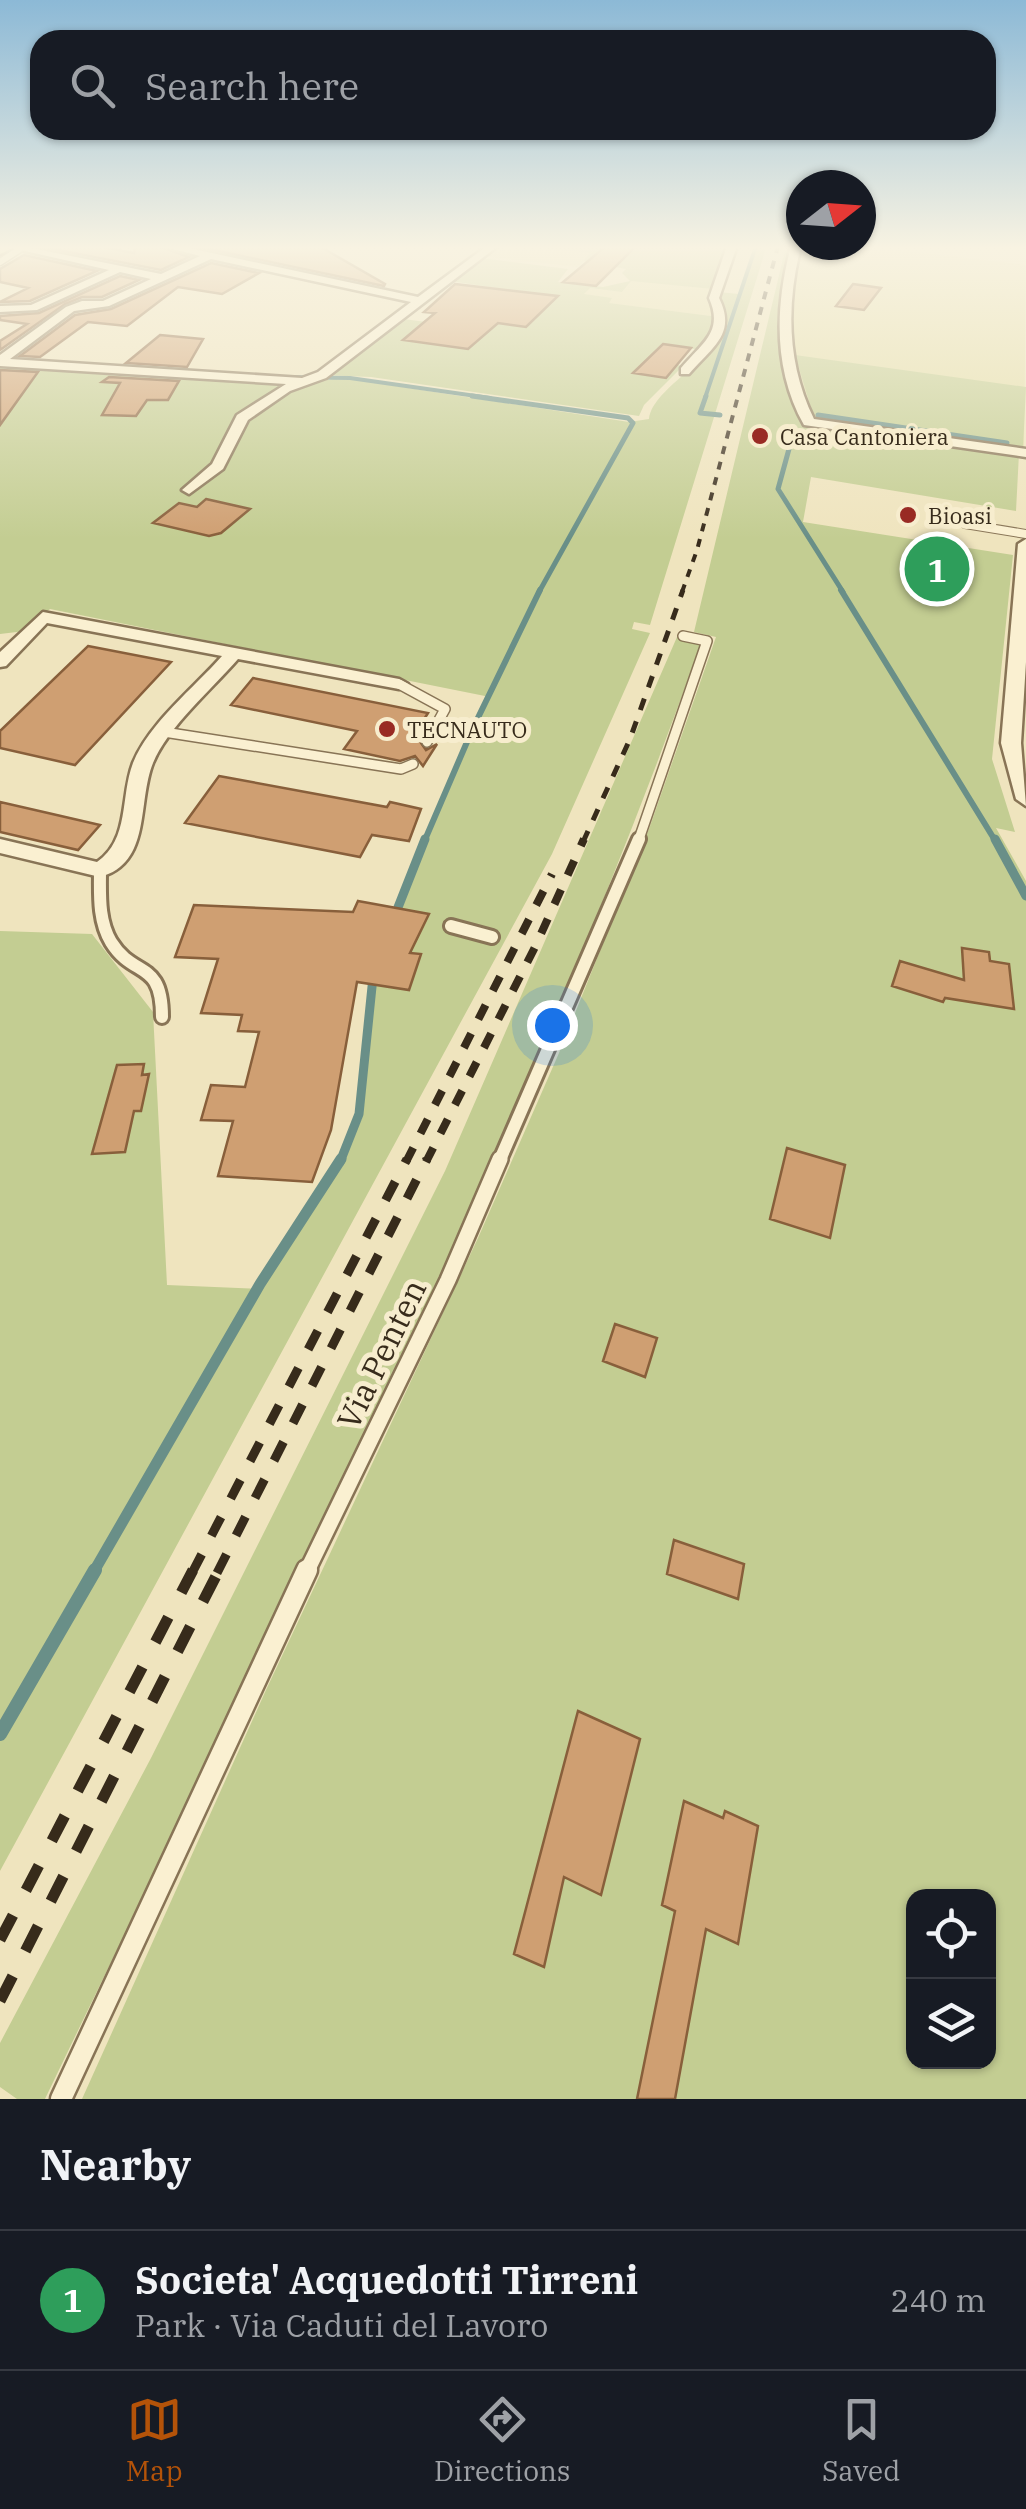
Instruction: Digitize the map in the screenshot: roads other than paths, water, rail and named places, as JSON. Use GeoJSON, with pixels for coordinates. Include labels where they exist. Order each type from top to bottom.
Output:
{"type":"FeatureCollection","features":[{"type":"Feature","properties":{"kind":"street"},"geometry":{"type":"LineString","coordinates":[[2,360],[23,344]]}},
{"type":"Feature","properties":{"kind":"street"},"geometry":{"type":"LineString","coordinates":[[2,360],[287,384],[322,376],[362,344]]}},
{"type":"Feature","properties":{"kind":"street"},"geometry":{"type":"LineString","coordinates":[[685,371],[708,344]]}},
{"type":"Feature","properties":{"kind":"street"},"geometry":{"type":"LineString","coordinates":[[786,344],[794,386],[809,422],[1026,453]]}},
{"type":"Feature","properties":{"kind":"street"},"geometry":{"type":"LineString","coordinates":[[190,490],[218,466],[242,418],[287,384]]}},
{"type":"Feature","properties":{"kind":"street"},"geometry":{"type":"LineString","coordinates":[[1026,544],[1011,743],[1014,768],[1026,799]]}},
{"type":"Feature","properties":{"kind":"street"},"geometry":{"type":"LineString","coordinates":[[0,662],[43,617],[398,684]]}},
{"type":"Feature","properties":{"kind":"street"},"geometry":{"type":"LineString","coordinates":[[0,846],[100,870],[119,856],[130,831],[143,763],[164,732],[236,651]]}},
{"type":"Feature","properties":{"kind":"lane"},"geometry":{"type":"LineString","coordinates":[[965,524],[1026,534]]}},
{"type":"Feature","properties":{"kind":"lane","name":"Via Penten"},"geometry":{"type":"LineString","coordinates":[[61,2099],[333,1515],[448,1280],[640,837],[707,641],[683,636]]}},
{"type":"Feature","properties":{"kind":"lane"},"geometry":{"type":"LineString","coordinates":[[398,684],[445,708],[427,742]]}},
{"type":"Feature","properties":{"kind":"lane"},"geometry":{"type":"LineString","coordinates":[[164,732],[401,769],[413,764]]}},
{"type":"Feature","properties":{"kind":"lane"},"geometry":{"type":"LineString","coordinates":[[100,870],[105,930],[116,949],[156,975],[164,994],[162,1016]]}},
{"type":"Feature","properties":{"kind":"lane"},"geometry":{"type":"LineString","coordinates":[[451,926],[492,937]]}},
{"type":"Feature","properties":{"kind":"waterway"},"geometry":{"type":"LineString","coordinates":[[705,398],[723,344]]}},
{"type":"Feature","properties":{"kind":"waterway"},"geometry":{"type":"LineString","coordinates":[[277,377],[350,378],[490,398]]}},
{"type":"Feature","properties":{"kind":"waterway"},"geometry":{"type":"LineString","coordinates":[[472,396],[628,418],[633,423],[539,592]]}},
{"type":"Feature","properties":{"kind":"waterway"},"geometry":{"type":"LineString","coordinates":[[706,396],[700,413],[720,415]]}},
{"type":"Feature","properties":{"kind":"waterway"},"geometry":{"type":"LineString","coordinates":[[818,415],[1007,443]]}},
{"type":"Feature","properties":{"kind":"waterway"},"geometry":{"type":"LineString","coordinates":[[792,438],[778,489],[843,592]]}},
{"type":"Feature","properties":{"kind":"waterway"},"geometry":{"type":"LineString","coordinates":[[841,590],[996,842]]}},
{"type":"Feature","properties":{"kind":"waterway"},"geometry":{"type":"LineString","coordinates":[[424,842],[473,728],[539,592]]}},
{"type":"Feature","properties":{"kind":"waterway"},"geometry":{"type":"LineString","coordinates":[[393,920],[425,839]]}},
{"type":"Feature","properties":{"kind":"waterway"},"geometry":{"type":"LineString","coordinates":[[995,839],[1026,896]]}},
{"type":"Feature","properties":{"kind":"waterway"},"geometry":{"type":"LineString","coordinates":[[340,1162],[359,1114],[373,977]]}},
{"type":"Feature","properties":{"kind":"waterway"},"geometry":{"type":"LineString","coordinates":[[93,1573],[260,1284],[341,1159]]}},
{"type":"Feature","properties":{"kind":"waterway"},"geometry":{"type":"LineString","coordinates":[[0,1734],[95,1570]]}},
{"type":"Feature","properties":{"kind":"railway"},"geometry":{"type":"LineString","coordinates":[[682,592],[697,550],[752,344]]}},
{"type":"Feature","properties":{"kind":"railway"},"geometry":{"type":"LineString","coordinates":[[583,842],[630,739],[683,590]]}},
{"type":"Feature","properties":{"kind":"railway"},"geometry":{"type":"LineString","coordinates":[[426,1162],[535,947],[584,839]]}},
{"type":"Feature","properties":{"kind":"railway"},"geometry":{"type":"LineString","coordinates":[[406,1162],[552,874]]}},
{"type":"Feature","properties":{"kind":"railway"},"geometry":{"type":"LineString","coordinates":[[192,1573],[407,1159]]}},
{"type":"Feature","properties":{"kind":"railway"},"geometry":{"type":"LineString","coordinates":[[217,1573],[427,1159]]}},
{"type":"Feature","properties":{"kind":"railway"},"geometry":{"type":"LineString","coordinates":[[0,1940],[193,1570]]}},
{"type":"Feature","properties":{"kind":"railway"},"geometry":{"type":"LineString","coordinates":[[0,2001],[219,1570]]}},
{"type":"Feature","properties":{"kind":"place","name":"Casa Cantoniera"},"geometry":{"type":"Point","coordinates":[760,436]}},
{"type":"Feature","properties":{"kind":"place","name":"Bioasi"},"geometry":{"type":"Point","coordinates":[908,515]}},
{"type":"Feature","properties":{"kind":"place","name":"Societa' Acquedotti Tirreni"},"geometry":{"type":"Point","coordinates":[937,569]}},
{"type":"Feature","properties":{"kind":"place","name":"TECNAUTO"},"geometry":{"type":"Point","coordinates":[387,729]}}]}
